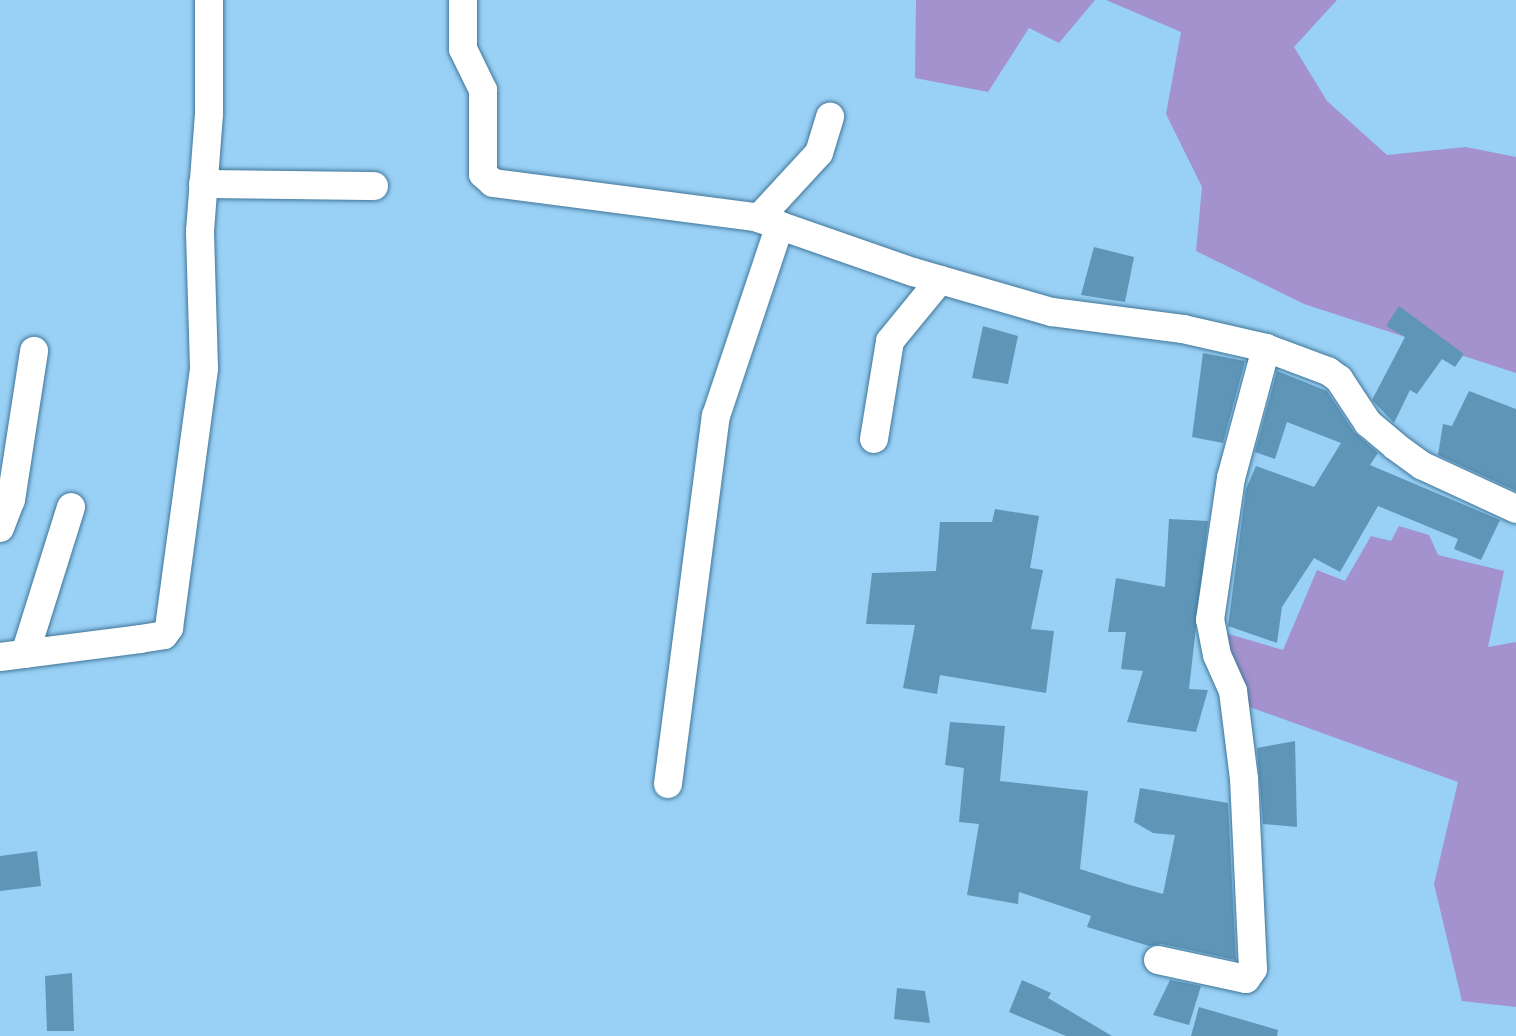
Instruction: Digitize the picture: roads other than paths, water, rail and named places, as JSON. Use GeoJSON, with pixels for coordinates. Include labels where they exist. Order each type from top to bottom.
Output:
{"type":"FeatureCollection","features":[{"type":"Feature","properties":{"kind":"street"},"geometry":{"type":"LineString","coordinates":[[71,507],[12,655],[164,635],[169,628],[204,368],[203,184],[209,0]]}},
{"type":"Feature","properties":{"kind":"street"},"geometry":{"type":"LineString","coordinates":[[463,0],[463,49],[484,90],[483,174],[493,183],[770,222],[940,280],[1052,312],[1183,329],[1265,348],[1328,371],[1339,379],[1368,423],[1395,446],[1423,466],[1516,509]]}},
{"type":"Feature","properties":{"kind":"street"},"geometry":{"type":"LineString","coordinates":[[668,783],[716,416],[770,222],[819,153],[830,117]]}},
{"type":"Feature","properties":{"kind":"street"},"geometry":{"type":"LineString","coordinates":[[203,184],[374,186]]}},
{"type":"Feature","properties":{"kind":"street"},"geometry":{"type":"LineString","coordinates":[[874,439],[890,341],[940,280]]}},
{"type":"Feature","properties":{"kind":"street"},"geometry":{"type":"LineString","coordinates":[[1158,960],[1246,979],[1253,969],[1244,779],[1233,691],[1217,655],[1210,620],[1231,478],[1265,348]]}},
{"type":"Feature","properties":{"kind":"street"},"geometry":{"type":"LineString","coordinates":[[0,528],[11,500],[34,352]]}}]}
